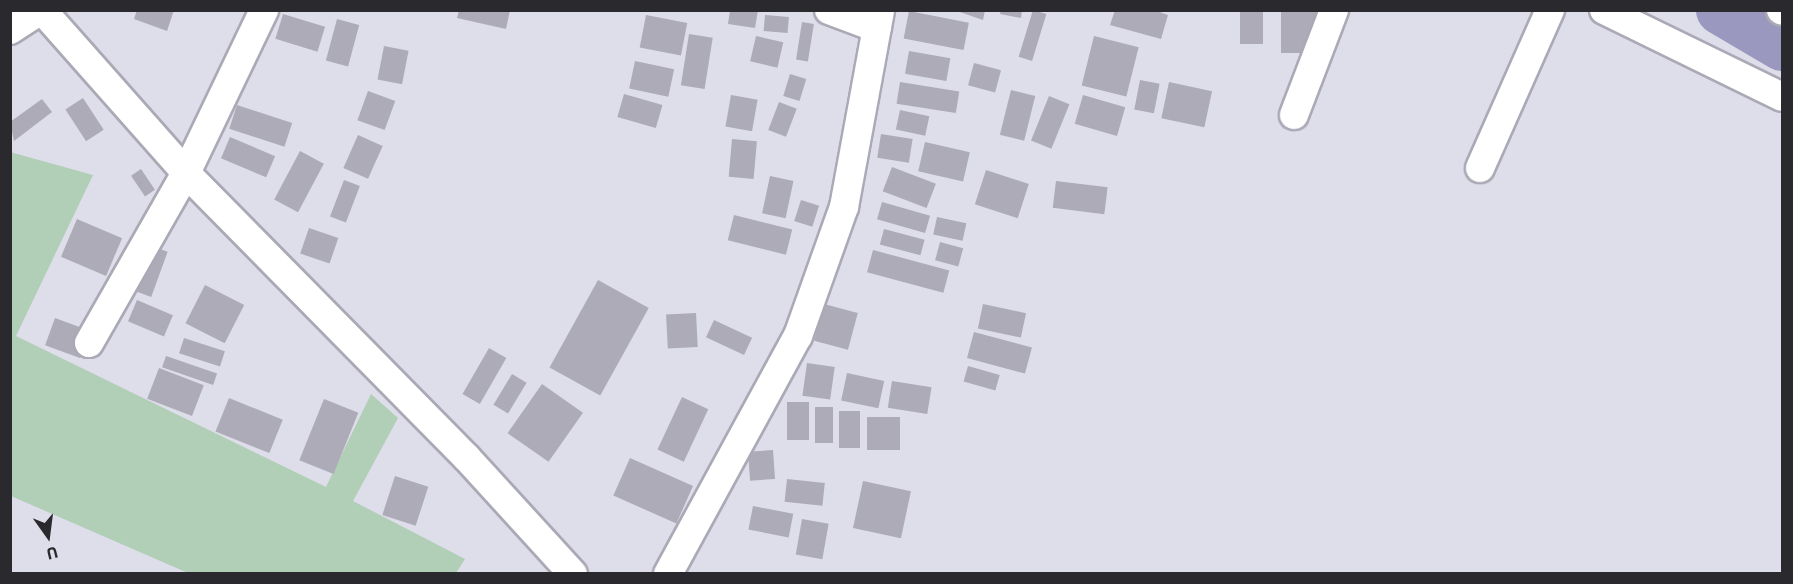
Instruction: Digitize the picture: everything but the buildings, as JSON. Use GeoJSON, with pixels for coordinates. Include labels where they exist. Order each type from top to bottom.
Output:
{"type":"FeatureCollection","features":[{"type":"Feature","properties":{"kind":"street"},"geometry":{"type":"LineString","coordinates":[[10,30],[41,10],[186,172],[467,458],[573,573]]}},
{"type":"Feature","properties":{"kind":"street"},"geometry":{"type":"LineString","coordinates":[[89,344],[186,172],[264,10]]}},
{"type":"Feature","properties":{"kind":"street"},"geometry":{"type":"LineString","coordinates":[[668,573],[798,336],[844,207],[878,19],[829,10]]}},
{"type":"Feature","properties":{"kind":"street"},"geometry":{"type":"LineString","coordinates":[[1294,115],[1334,10]]}},
{"type":"Feature","properties":{"kind":"street"},"geometry":{"type":"LineString","coordinates":[[1479,168],[1550,10]]}},
{"type":"Feature","properties":{"kind":"street"},"geometry":{"type":"LineString","coordinates":[[1604,10],[1782,97]]}},
{"type":"Feature","properties":{"kind":"green space"},"geometry":{"type":"Polygon","coordinates":[[[10,152],[93,175],[16,336],[326,487],[371,394],[398,418],[353,501],[465,559],[456,573],[188,573],[11,496],[10,152]]]}},
{"type":"Feature","properties":{"kind":"waterway"},"geometry":{"type":"LineString","coordinates":[[1721,10],[1782,46]]}}]}
